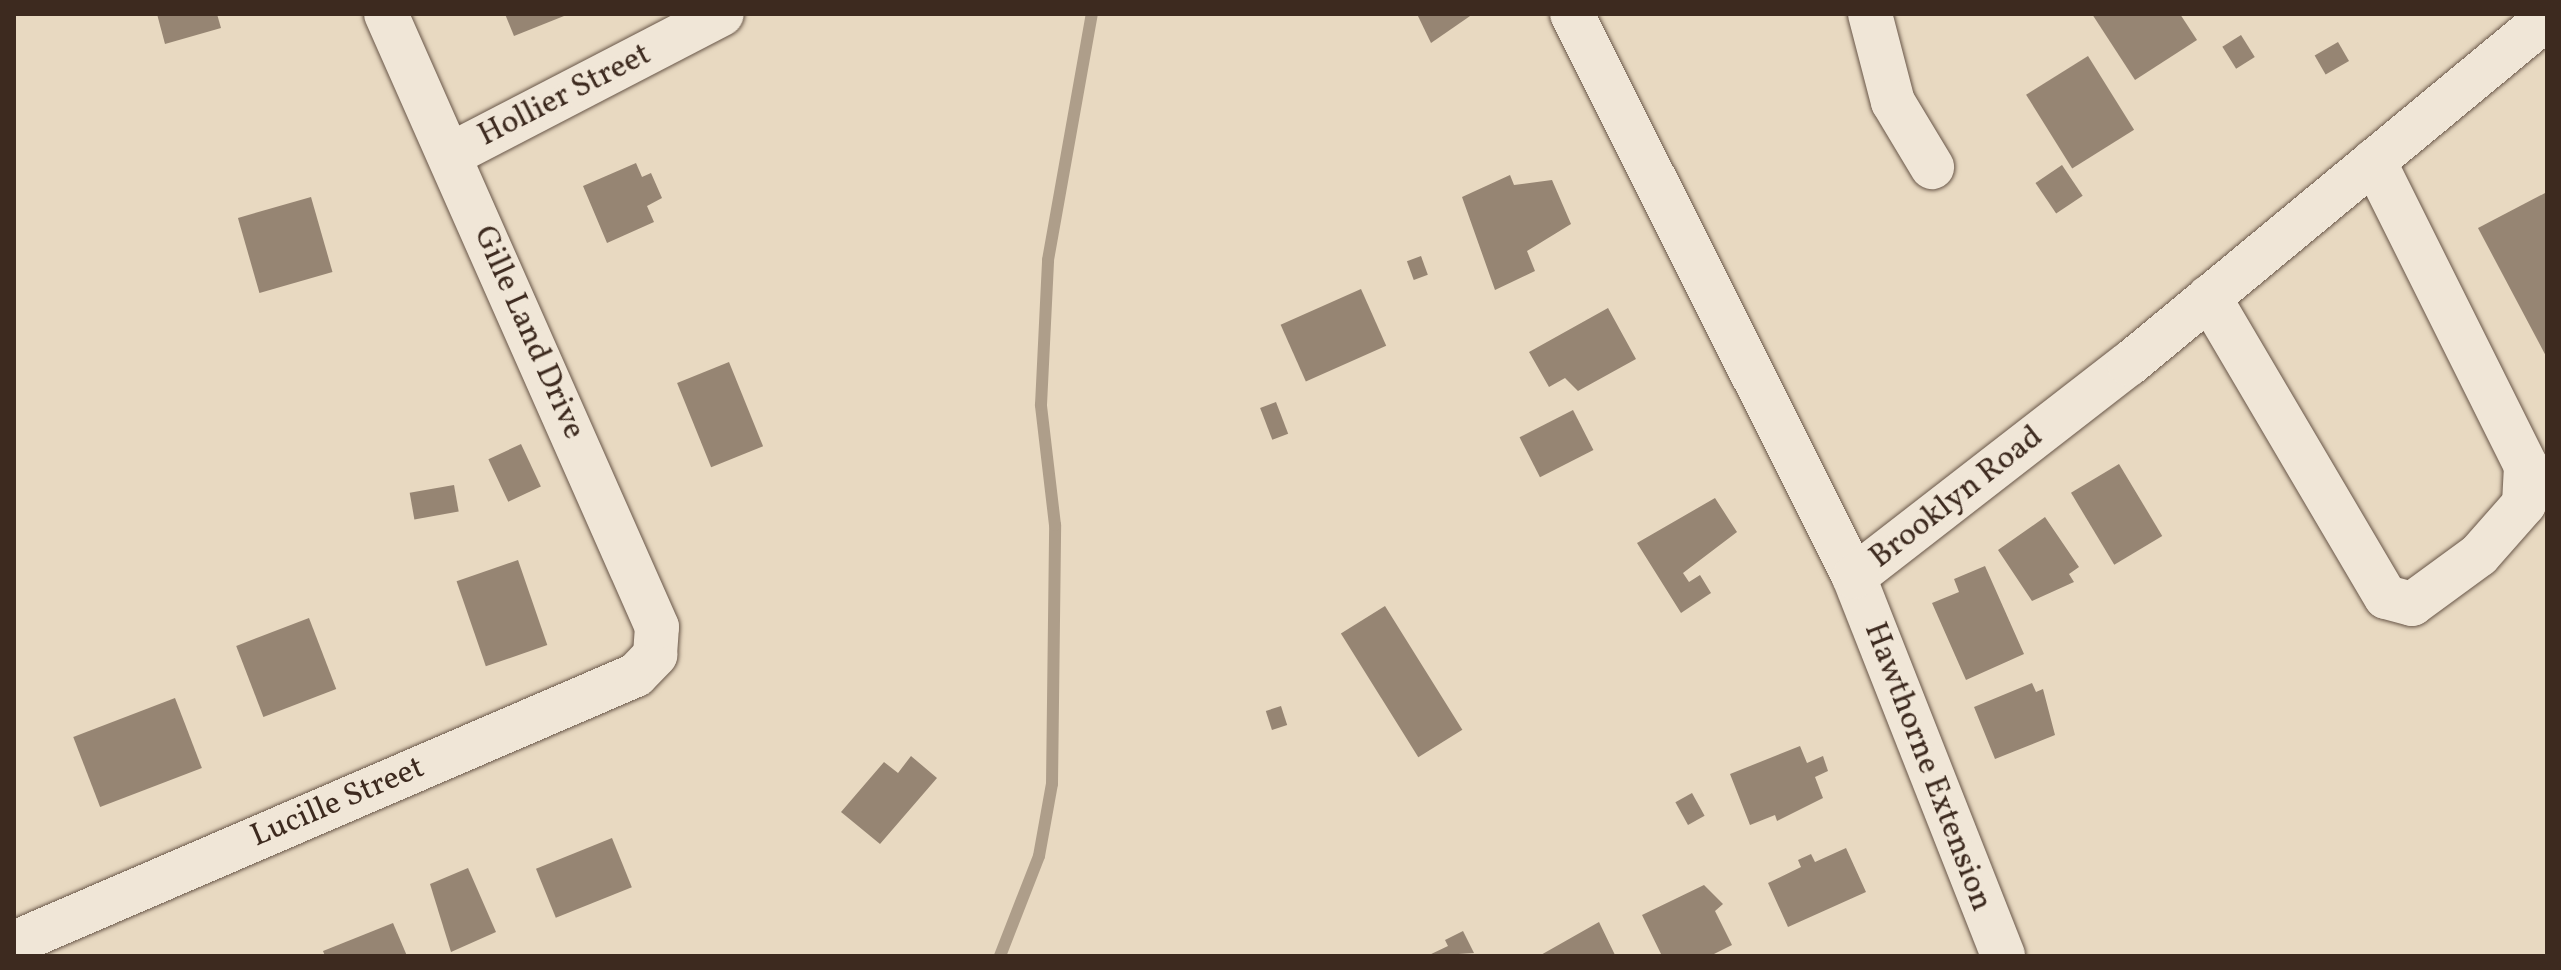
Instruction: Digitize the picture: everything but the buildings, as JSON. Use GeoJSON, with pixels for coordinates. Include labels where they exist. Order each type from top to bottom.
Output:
{"type":"FeatureCollection","features":[{"type":"Feature","properties":{"kind":"street","name":"Gille Land Drive"},"geometry":{"type":"LineString","coordinates":[[386,14],[657,627],[655,655]]}},
{"type":"Feature","properties":{"kind":"street","name":"Hollier Street"},"geometry":{"type":"LineString","coordinates":[[450,155],[722,14]]}},
{"type":"Feature","properties":{"kind":"street","name":"Brooklyn Road"},"geometry":{"type":"LineString","coordinates":[[1572,14],[1854,577],[2209,297],[2547,18]]}},
{"type":"Feature","properties":{"kind":"street"},"geometry":{"type":"LineString","coordinates":[[1870,14],[1893,102],[1932,167]]}},
{"type":"Feature","properties":{"kind":"street"},"geometry":{"type":"LineString","coordinates":[[2209,297],[2386,597],[2412,604],[2479,555],[2524,504],[2526,466],[2374,161]]}},
{"type":"Feature","properties":{"kind":"street","name":"Hawthorne Extension"},"geometry":{"type":"LineString","coordinates":[[1854,577],[1987,952]]}},
{"type":"Feature","properties":{"kind":"street","name":"Lucille Street"},"geometry":{"type":"LineString","coordinates":[[14,943],[636,675],[655,655]]}},
{"type":"Feature","properties":{"kind":"waterway"},"geometry":{"type":"LineString","coordinates":[[1000,956],[1039,856],[1052,784],[1055,525],[1041,405],[1048,260],[1092,14]]}}]}
